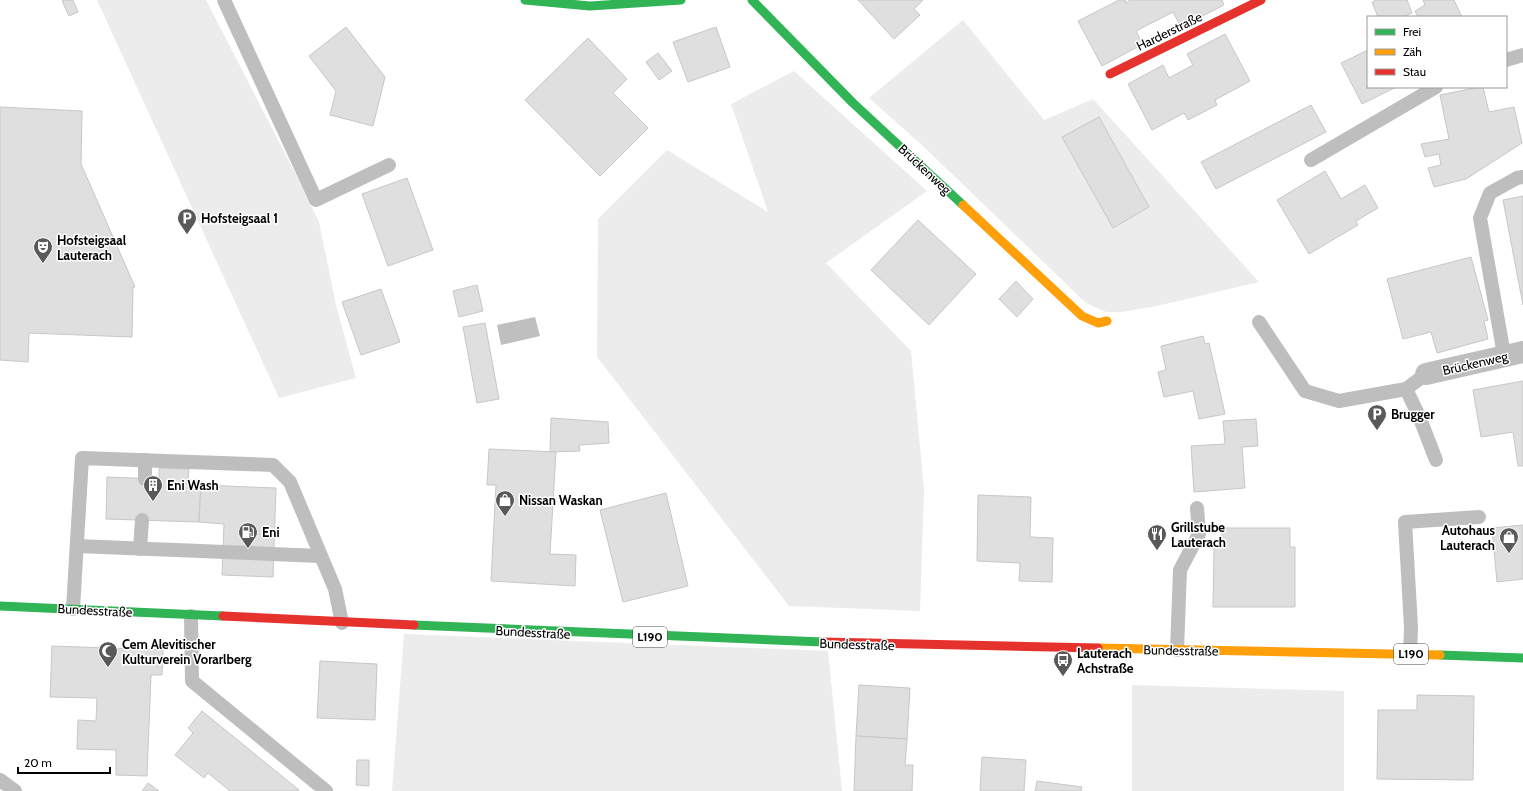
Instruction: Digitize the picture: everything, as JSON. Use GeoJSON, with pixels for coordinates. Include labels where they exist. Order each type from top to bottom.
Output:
{"type":"FeatureCollection","features":[{"type":"Feature","properties":{"kind":"main road"},"geometry":{"type":"LineString","coordinates":[[525,0],[590,6],[671,2],[681,0]]}},
{"type":"Feature","properties":{"kind":"main road","name":"Brückenweg"},"geometry":{"type":"LineString","coordinates":[[752,0],[853,103],[1018,254],[1082,316],[1098,323],[1107,321]]}},
{"type":"Feature","properties":{"kind":"main road","name":"Harderstraße"},"geometry":{"type":"LineString","coordinates":[[1110,74],[1261,0]]}},
{"type":"Feature","properties":{"kind":"main road","name":"Bundesstraße"},"geometry":{"type":"LineString","coordinates":[[0,606],[342,623],[760,641],[1410,654],[1523,658]]}},
{"type":"Feature","properties":{"kind":"street","name":"Brückenweg"},"geometry":{"type":"LineString","coordinates":[[1426,374],[1514,354]]}},
{"type":"Feature","properties":{"kind":"lane"},"geometry":{"type":"LineString","coordinates":[[224,0],[316,200],[389,165]]}},
{"type":"Feature","properties":{"kind":"lane"},"geometry":{"type":"LineString","coordinates":[[1507,60],[1523,55]]}},
{"type":"Feature","properties":{"kind":"lane"},"geometry":{"type":"LineString","coordinates":[[1311,160],[1434,88]]}},
{"type":"Feature","properties":{"kind":"lane"},"geometry":{"type":"LineString","coordinates":[[1514,354],[1480,218],[1490,193],[1517,178],[1523,177]]}},
{"type":"Feature","properties":{"kind":"lane"},"geometry":{"type":"LineString","coordinates":[[1259,322],[1305,390],[1339,401],[1406,389],[1426,374]]}},
{"type":"Feature","properties":{"kind":"lane"},"geometry":{"type":"LineString","coordinates":[[1406,389],[1419,416],[1436,460]]}},
{"type":"Feature","properties":{"kind":"lane"},"geometry":{"type":"LineString","coordinates":[[73,609],[82,458],[273,465],[290,482],[335,589],[342,623]]}},
{"type":"Feature","properties":{"kind":"lane"},"geometry":{"type":"LineString","coordinates":[[145,478],[146,460]]}},
{"type":"Feature","properties":{"kind":"lane"},"geometry":{"type":"LineString","coordinates":[[1178,650],[1180,570],[1199,534],[1197,508]]}},
{"type":"Feature","properties":{"kind":"lane"},"geometry":{"type":"LineString","coordinates":[[1410,654],[1411,627],[1405,522],[1479,517]]}},
{"type":"Feature","properties":{"kind":"lane"},"geometry":{"type":"LineString","coordinates":[[140,548],[142,520]]}},
{"type":"Feature","properties":{"kind":"lane"},"geometry":{"type":"LineString","coordinates":[[77,546],[320,556]]}},
{"type":"Feature","properties":{"kind":"lane"},"geometry":{"type":"LineString","coordinates":[[191,616],[192,681],[326,791]]}},
{"type":"Feature","properties":{"kind":"lane"},"geometry":{"type":"LineString","coordinates":[[0,780],[15,791]]}},
{"type":"Feature","properties":{"kind":"shaded area"},"geometry":{"type":"Polygon","coordinates":[[[97,0],[206,0],[319,222],[336,305],[356,378],[279,398],[97,0]]]}},
{"type":"Feature","properties":{"kind":"shaded area"},"geometry":{"type":"Polygon","coordinates":[[[963,20],[1044,120],[1093,99],[1259,282],[1157,306],[1122,312],[1106,312],[1086,303],[924,147],[869,98],[963,20]]]}},
{"type":"Feature","properties":{"kind":"shaded area"},"geometry":{"type":"Polygon","coordinates":[[[794,71],[927,191],[826,263],[911,351],[924,490],[920,611],[789,606],[597,357],[598,219],[667,150],[768,212],[731,104],[794,71]]]}},
{"type":"Feature","properties":{"kind":"shaded area"},"geometry":{"type":"Polygon","coordinates":[[[535,317],[540,336],[501,345],[497,325],[535,317]]]}},
{"type":"Feature","properties":{"kind":"shaded area"},"geometry":{"type":"Polygon","coordinates":[[[404,634],[828,651],[842,791],[392,791],[404,634]]]}},
{"type":"Feature","properties":{"kind":"shaded area"},"geometry":{"type":"Polygon","coordinates":[[[1132,685],[1344,691],[1344,791],[1132,791],[1132,685]]]}},
{"type":"Feature","properties":{"kind":"building"},"geometry":{"type":"Polygon","coordinates":[[[73,0],[78,12],[69,16],[62,1],[73,0]]]}},
{"type":"Feature","properties":{"kind":"building"},"geometry":{"type":"Polygon","coordinates":[[[858,0],[923,0],[914,9],[920,15],[894,39],[858,0]]]}},
{"type":"Feature","properties":{"kind":"building"},"geometry":{"type":"Polygon","coordinates":[[[1119,0],[1125,0],[1126,3],[1130,0],[1222,0],[1224,5],[1181,27],[1173,12],[1136,31],[1143,44],[1102,66],[1078,21],[1119,0]]]}},
{"type":"Feature","properties":{"kind":"building"},"geometry":{"type":"Polygon","coordinates":[[[1377,0],[1407,0],[1412,13],[1404,16],[1378,16],[1372,2],[1377,0]]]}},
{"type":"Feature","properties":{"kind":"building"},"geometry":{"type":"Polygon","coordinates":[[[1423,0],[1454,0],[1462,16],[1418,16],[1415,11],[1425,5],[1423,0]]]}},
{"type":"Feature","properties":{"kind":"building"},"geometry":{"type":"Polygon","coordinates":[[[346,27],[385,77],[373,126],[330,115],[336,91],[309,56],[346,27]]]}},
{"type":"Feature","properties":{"kind":"building"},"geometry":{"type":"Polygon","coordinates":[[[716,27],[730,67],[688,82],[673,42],[716,27]]]}},
{"type":"Feature","properties":{"kind":"building"},"geometry":{"type":"Polygon","coordinates":[[[1225,34],[1250,81],[1215,100],[1217,105],[1188,120],[1184,113],[1152,130],[1128,84],[1163,65],[1169,78],[1193,65],[1187,54],[1225,34]]]}},
{"type":"Feature","properties":{"kind":"building"},"geometry":{"type":"Polygon","coordinates":[[[588,38],[627,79],[613,93],[648,128],[600,176],[525,100],[588,38]]]}},
{"type":"Feature","properties":{"kind":"building"},"geometry":{"type":"Polygon","coordinates":[[[1367,50],[1367,88],[1394,88],[1362,104],[1341,63],[1367,50]]]}},
{"type":"Feature","properties":{"kind":"building"},"geometry":{"type":"Polygon","coordinates":[[[658,53],[672,71],[659,80],[646,62],[658,53]]]}},
{"type":"Feature","properties":{"kind":"building"},"geometry":{"type":"Polygon","coordinates":[[[1474,88],[1483,88],[1489,112],[1514,107],[1522,143],[1466,179],[1434,187],[1428,168],[1441,165],[1439,154],[1425,157],[1421,144],[1449,139],[1440,95],[1474,88]]]}},
{"type":"Feature","properties":{"kind":"building"},"geometry":{"type":"Polygon","coordinates":[[[1311,105],[1326,132],[1216,189],[1201,162],[1311,105]]]}},
{"type":"Feature","properties":{"kind":"building"},"geometry":{"type":"Polygon","coordinates":[[[0,107],[82,111],[81,164],[135,287],[133,287],[132,337],[29,333],[28,362],[0,360],[0,107]]]}},
{"type":"Feature","properties":{"kind":"building"},"geometry":{"type":"Polygon","coordinates":[[[1099,117],[1149,207],[1113,228],[1062,137],[1099,117]]]}},
{"type":"Feature","properties":{"kind":"building"},"geometry":{"type":"Polygon","coordinates":[[[1325,171],[1341,199],[1365,185],[1378,208],[1356,221],[1358,225],[1309,254],[1277,200],[1325,171]]]}},
{"type":"Feature","properties":{"kind":"building"},"geometry":{"type":"Polygon","coordinates":[[[407,178],[433,250],[388,266],[362,194],[407,178]]]}},
{"type":"Feature","properties":{"kind":"building"},"geometry":{"type":"Polygon","coordinates":[[[1523,196],[1523,305],[1503,200],[1523,196]]]}},
{"type":"Feature","properties":{"kind":"building"},"geometry":{"type":"Polygon","coordinates":[[[918,220],[976,274],[929,325],[871,270],[918,220]]]}},
{"type":"Feature","properties":{"kind":"building"},"geometry":{"type":"Polygon","coordinates":[[[1471,257],[1488,320],[1484,321],[1488,339],[1437,353],[1431,332],[1403,339],[1387,279],[1471,257]]]}},
{"type":"Feature","properties":{"kind":"building"},"geometry":{"type":"Polygon","coordinates":[[[1016,281],[1033,299],[1017,317],[999,299],[1016,281]]]}},
{"type":"Feature","properties":{"kind":"building"},"geometry":{"type":"Polygon","coordinates":[[[477,285],[483,311],[459,317],[453,291],[477,285]]]}},
{"type":"Feature","properties":{"kind":"building"},"geometry":{"type":"Polygon","coordinates":[[[381,289],[400,342],[361,355],[342,302],[381,289]]]}},
{"type":"Feature","properties":{"kind":"building"},"geometry":{"type":"Polygon","coordinates":[[[485,323],[499,399],[477,403],[463,327],[485,323]]]}},
{"type":"Feature","properties":{"kind":"building"},"geometry":{"type":"Polygon","coordinates":[[[1203,336],[1205,344],[1209,343],[1225,414],[1199,419],[1193,391],[1164,397],[1158,372],[1166,370],[1161,346],[1203,336]]]}},
{"type":"Feature","properties":{"kind":"building"},"geometry":{"type":"Polygon","coordinates":[[[1523,381],[1523,466],[1518,466],[1513,432],[1481,437],[1473,390],[1523,381]]]}},
{"type":"Feature","properties":{"kind":"building"},"geometry":{"type":"Polygon","coordinates":[[[551,418],[608,422],[609,443],[579,445],[580,451],[550,452],[551,418]]]}},
{"type":"Feature","properties":{"kind":"building"},"geometry":{"type":"Polygon","coordinates":[[[1256,419],[1258,446],[1242,447],[1245,488],[1194,492],[1191,446],[1225,444],[1223,421],[1256,419]]]}},
{"type":"Feature","properties":{"kind":"building"},"geometry":{"type":"Polygon","coordinates":[[[489,449],[556,452],[550,554],[576,555],[575,586],[491,581],[496,485],[487,485],[489,449]]]}},
{"type":"Feature","properties":{"kind":"building","name":"Eni Wash"},"geometry":{"type":"Polygon","coordinates":[[[159,468],[189,469],[188,480],[201,480],[199,522],[106,519],[107,477],[159,479],[159,468]]]}},
{"type":"Feature","properties":{"kind":"building","name":"Eni"},"geometry":{"type":"Polygon","coordinates":[[[201,485],[276,488],[273,577],[222,575],[224,524],[199,522],[201,485]]]}},
{"type":"Feature","properties":{"kind":"building"},"geometry":{"type":"Polygon","coordinates":[[[666,493],[688,586],[623,602],[600,510],[666,493]]]}},
{"type":"Feature","properties":{"kind":"building"},"geometry":{"type":"Polygon","coordinates":[[[978,495],[1031,497],[1030,537],[1053,538],[1052,582],[1019,581],[1020,563],[977,561],[978,495]]]}},
{"type":"Feature","properties":{"kind":"building","name":"Autohaus Lauterach"},"geometry":{"type":"Polygon","coordinates":[[[1523,525],[1523,579],[1497,582],[1492,528],[1523,525]]]}},
{"type":"Feature","properties":{"kind":"building"},"geometry":{"type":"Polygon","coordinates":[[[1222,528],[1290,528],[1290,547],[1295,547],[1295,607],[1213,607],[1214,547],[1222,547],[1222,528]]]}},
{"type":"Feature","properties":{"kind":"building"},"geometry":{"type":"Polygon","coordinates":[[[52,646],[163,650],[162,675],[151,675],[147,776],[116,775],[116,750],[77,749],[78,720],[96,721],[97,698],[50,697],[52,646]]]}},
{"type":"Feature","properties":{"kind":"building"},"geometry":{"type":"Polygon","coordinates":[[[320,661],[377,664],[375,720],[317,718],[320,661]]]}},
{"type":"Feature","properties":{"kind":"building"},"geometry":{"type":"Polygon","coordinates":[[[859,685],[910,688],[907,739],[856,736],[859,685]]]}},
{"type":"Feature","properties":{"kind":"building"},"geometry":{"type":"Polygon","coordinates":[[[1417,695],[1474,696],[1473,780],[1377,779],[1378,710],[1417,710],[1417,695]]]}},
{"type":"Feature","properties":{"kind":"building"},"geometry":{"type":"Polygon","coordinates":[[[202,711],[299,791],[230,791],[208,773],[204,778],[175,755],[193,733],[188,728],[202,711]]]}},
{"type":"Feature","properties":{"kind":"building"},"geometry":{"type":"Polygon","coordinates":[[[856,736],[907,739],[905,765],[913,765],[912,791],[854,791],[856,736]]]}},
{"type":"Feature","properties":{"kind":"building"},"geometry":{"type":"Polygon","coordinates":[[[982,757],[1026,760],[1024,791],[980,791],[982,757]]]}},
{"type":"Feature","properties":{"kind":"building"},"geometry":{"type":"Polygon","coordinates":[[[357,760],[369,760],[369,786],[356,785],[357,760]]]}},
{"type":"Feature","properties":{"kind":"building"},"geometry":{"type":"Polygon","coordinates":[[[1037,781],[1082,787],[1081,791],[1035,791],[1037,781]]]}},
{"type":"Feature","properties":{"kind":"building"},"geometry":{"type":"Polygon","coordinates":[[[148,783],[159,791],[142,791],[148,783]]]}},
{"type":"Feature","properties":{"kind":"traffic: fast"},"geometry":{"type":"LineString","coordinates":[[525,0],[590,6],[681,0]]}},
{"type":"Feature","properties":{"kind":"traffic: fast"},"geometry":{"type":"LineString","coordinates":[[752,0],[853,103],[963,205]]}},
{"type":"Feature","properties":{"kind":"traffic: fast"},"geometry":{"type":"LineString","coordinates":[[0,606],[223,616]]}},
{"type":"Feature","properties":{"kind":"traffic: fast"},"geometry":{"type":"LineString","coordinates":[[414,625],[823,642]]}},
{"type":"Feature","properties":{"kind":"traffic: fast"},"geometry":{"type":"LineString","coordinates":[[1440,655],[1523,658]]}},
{"type":"Feature","properties":{"kind":"traffic: slow"},"geometry":{"type":"LineString","coordinates":[[963,205],[1082,316],[1098,323],[1107,321]]}},
{"type":"Feature","properties":{"kind":"traffic: slow"},"geometry":{"type":"LineString","coordinates":[[1098,648],[1440,655]]}},
{"type":"Feature","properties":{"kind":"traffic: jam"},"geometry":{"type":"LineString","coordinates":[[1110,74],[1261,0]]}},
{"type":"Feature","properties":{"kind":"traffic: jam"},"geometry":{"type":"LineString","coordinates":[[223,616],[414,625]]}},
{"type":"Feature","properties":{"kind":"traffic: jam"},"geometry":{"type":"LineString","coordinates":[[823,642],[1098,648]]}},
{"type":"Feature","properties":{"kind":"place","name":"Hofsteigsaal 1"},"geometry":{"type":"Point","coordinates":[187,235]}},
{"type":"Feature","properties":{"kind":"place","name":"Hofsteigsaal Lauterach"},"geometry":{"type":"Point","coordinates":[43,264]}},
{"type":"Feature","properties":{"kind":"place","name":"Brugger"},"geometry":{"type":"Point","coordinates":[1377,431]}},
{"type":"Feature","properties":{"kind":"place","name":"Eni Wash"},"geometry":{"type":"Point","coordinates":[153,502]}},
{"type":"Feature","properties":{"kind":"place","name":"Nissan Waskan"},"geometry":{"type":"Point","coordinates":[505,517]}},
{"type":"Feature","properties":{"kind":"place","name":"Eni"},"geometry":{"type":"Point","coordinates":[248,549]}},
{"type":"Feature","properties":{"kind":"place","name":"Grillstube Lauterach"},"geometry":{"type":"Point","coordinates":[1157,551]}},
{"type":"Feature","properties":{"kind":"place","name":"Autohaus Lauterach"},"geometry":{"type":"Point","coordinates":[1509,554]}},
{"type":"Feature","properties":{"kind":"place","name":"Cem Alevitischer Kulturverein Vorarlberg"},"geometry":{"type":"Point","coordinates":[108,668]}},
{"type":"Feature","properties":{"kind":"place","name":"Lauterach Achstraße"},"geometry":{"type":"Point","coordinates":[1063,677]}}]}
